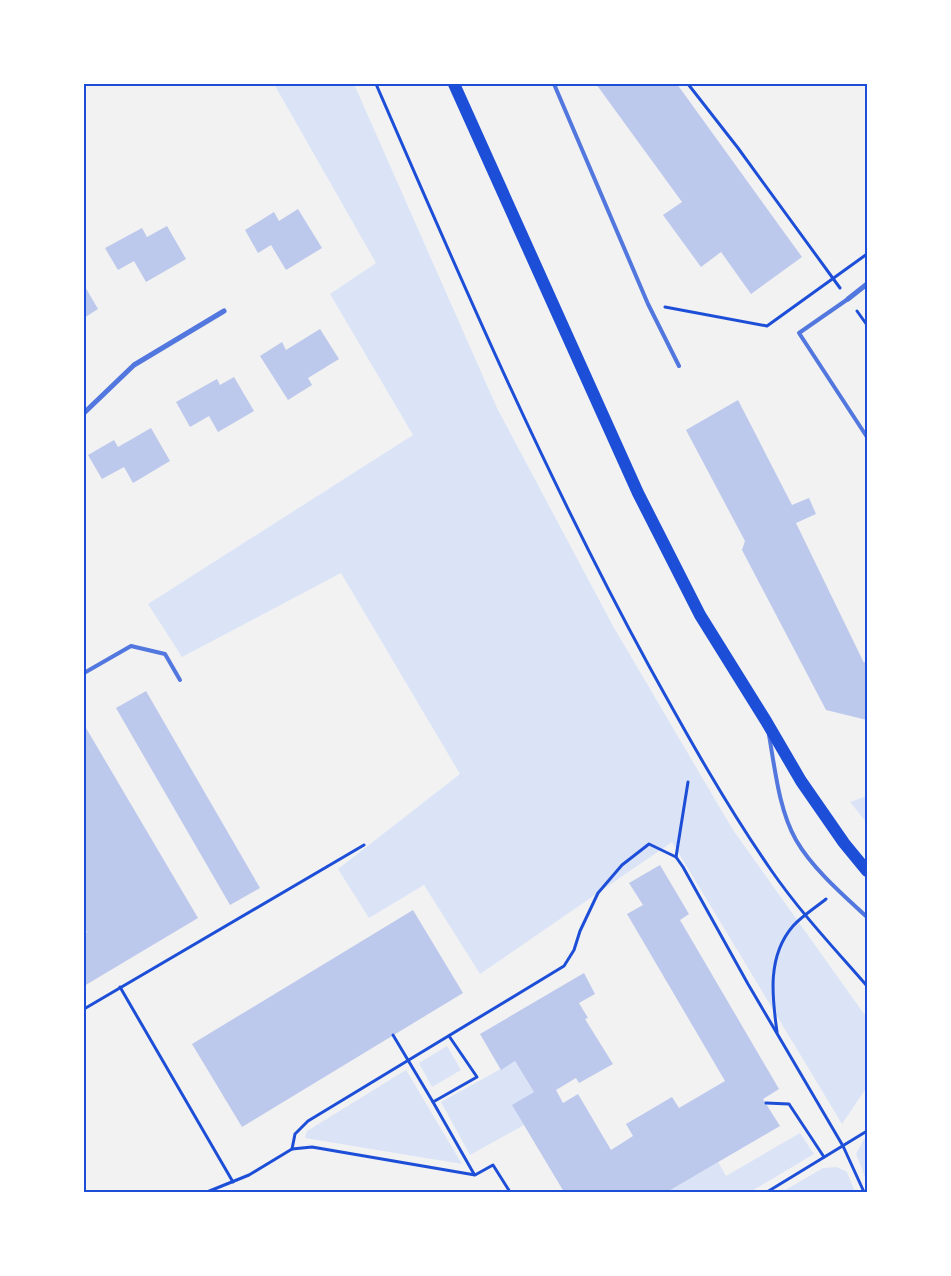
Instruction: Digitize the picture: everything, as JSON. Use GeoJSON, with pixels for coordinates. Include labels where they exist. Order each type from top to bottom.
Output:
{"type":"FeatureCollection","features":[{"type":"Feature","properties":{"kind":"main road"},"geometry":{"type":"LineString","coordinates":[[454,84],[638,493],[700,615],[801,781],[844,843],[867,872]]}},
{"type":"Feature","properties":{"kind":"street"},"geometry":{"type":"LineString","coordinates":[[848,298],[867,284]]}},
{"type":"Feature","properties":{"kind":"street"},"geometry":{"type":"LineString","coordinates":[[84,413],[134,365],[224,311]]}},
{"type":"Feature","properties":{"kind":"lane"},"geometry":{"type":"LineString","coordinates":[[554,84],[648,304],[679,366]]}},
{"type":"Feature","properties":{"kind":"lane"},"geometry":{"type":"LineString","coordinates":[[848,298],[800,333],[867,437]]}},
{"type":"Feature","properties":{"kind":"lane"},"geometry":{"type":"LineString","coordinates":[[84,673],[131,646],[165,654],[180,680]]}},
{"type":"Feature","properties":{"kind":"lane"},"geometry":{"type":"LineString","coordinates":[[766,721],[779,790],[796,840],[837,890],[867,917]]}},
{"type":"Feature","properties":{"kind":"path"},"geometry":{"type":"LineString","coordinates":[[376,84],[530,431],[610,594],[721,793],[771,870],[805,915],[867,986]]}},
{"type":"Feature","properties":{"kind":"path"},"geometry":{"type":"LineString","coordinates":[[688,84],[738,148],[848,298]]}},
{"type":"Feature","properties":{"kind":"path"},"geometry":{"type":"LineString","coordinates":[[648,304],[767,326],[867,254]]}},
{"type":"Feature","properties":{"kind":"path"},"geometry":{"type":"LineString","coordinates":[[676,857],[688,782]]}},
{"type":"Feature","properties":{"kind":"path"},"geometry":{"type":"LineString","coordinates":[[292,1149],[295,1134],[308,1121],[564,966],[574,950],[580,931],[598,893],[622,865],[648,844],[676,857],[777,1035],[843,1146],[864,1192]]}},
{"type":"Feature","properties":{"kind":"path"},"geometry":{"type":"LineString","coordinates":[[84,1009],[364,845]]}},
{"type":"Feature","properties":{"kind":"path"},"geometry":{"type":"LineString","coordinates":[[777,1035],[772,1000],[772,976],[778,950],[793,926],[837,890]]}},
{"type":"Feature","properties":{"kind":"path"},"geometry":{"type":"LineString","coordinates":[[120,987],[233,1182]]}},
{"type":"Feature","properties":{"kind":"path"},"geometry":{"type":"LineString","coordinates":[[393,1035],[475,1175]]}},
{"type":"Feature","properties":{"kind":"path"},"geometry":{"type":"LineString","coordinates":[[433,1102],[477,1077],[448,1036]]}},
{"type":"Feature","properties":{"kind":"path"},"geometry":{"type":"LineString","coordinates":[[766,1103],[789,1104],[824,1158]]}},
{"type":"Feature","properties":{"kind":"path"},"geometry":{"type":"LineString","coordinates":[[767,1192],[867,1130]]}},
{"type":"Feature","properties":{"kind":"path"},"geometry":{"type":"LineString","coordinates":[[207,1192],[249,1175],[292,1149],[312,1147],[475,1175],[493,1164],[510,1192]]}},
{"type":"Feature","properties":{"kind":"shaded area"},"geometry":{"type":"Polygon","coordinates":[[[274,84],[354,84],[497,408],[613,626],[733,830],[867,1018],[867,1087],[842,1124],[672,842],[480,974],[424,885],[369,918],[338,869],[460,774],[341,573],[182,657],[148,604],[413,435],[330,294],[376,263],[274,84]]]}},
{"type":"Feature","properties":{"kind":"shaded area"},"geometry":{"type":"Polygon","coordinates":[[[867,796],[867,823],[850,802],[867,796]]]}},
{"type":"Feature","properties":{"kind":"shaded area"},"geometry":{"type":"Polygon","coordinates":[[[447,1046],[461,1070],[432,1087],[419,1063],[447,1046]]]}},
{"type":"Feature","properties":{"kind":"shaded area"},"geometry":{"type":"Polygon","coordinates":[[[515,1061],[534,1092],[513,1105],[524,1125],[470,1155],[441,1102],[515,1061]]]}},
{"type":"Feature","properties":{"kind":"shaded area"},"geometry":{"type":"Polygon","coordinates":[[[406,1070],[462,1164],[305,1138],[307,1131],[406,1070]]]}},
{"type":"Feature","properties":{"kind":"shaded area"},"geometry":{"type":"Polygon","coordinates":[[[800,1133],[814,1154],[750,1192],[667,1192],[718,1162],[726,1176],[800,1133]]]}},
{"type":"Feature","properties":{"kind":"shaded area"},"geometry":{"type":"Polygon","coordinates":[[[867,1137],[867,1182],[856,1154],[867,1137]]]}},
{"type":"Feature","properties":{"kind":"shaded area"},"geometry":{"type":"Polygon","coordinates":[[[837,1167],[847,1172],[855,1192],[782,1192],[823,1168],[837,1167]]]}},
{"type":"Feature","properties":{"kind":"building"},"geometry":{"type":"Polygon","coordinates":[[[596,84],[677,84],[802,257],[751,294],[721,252],[701,267],[663,215],[682,202],[596,84]]]}},
{"type":"Feature","properties":{"kind":"building"},"geometry":{"type":"Polygon","coordinates":[[[298,209],[322,248],[286,270],[271,245],[258,253],[245,230],[274,212],[279,221],[298,209]]]}},
{"type":"Feature","properties":{"kind":"building"},"geometry":{"type":"Polygon","coordinates":[[[167,226],[186,259],[146,282],[134,261],[118,270],[105,248],[142,228],[147,237],[167,226]]]}},
{"type":"Feature","properties":{"kind":"building"},"geometry":{"type":"Polygon","coordinates":[[[84,285],[98,309],[84,318],[84,285]]]}},
{"type":"Feature","properties":{"kind":"building"},"geometry":{"type":"Polygon","coordinates":[[[320,329],[339,359],[308,378],[312,385],[288,400],[260,356],[282,342],[286,350],[320,329]]]}},
{"type":"Feature","properties":{"kind":"building"},"geometry":{"type":"Polygon","coordinates":[[[234,377],[254,411],[218,432],[209,416],[190,427],[176,402],[217,379],[220,385],[234,377]]]}},
{"type":"Feature","properties":{"kind":"building"},"geometry":{"type":"Polygon","coordinates":[[[738,400],[792,505],[809,498],[816,514],[796,523],[864,663],[867,657],[867,720],[826,710],[742,550],[745,541],[686,430],[738,400]]]}},
{"type":"Feature","properties":{"kind":"building"},"geometry":{"type":"Polygon","coordinates":[[[151,428],[170,461],[133,483],[124,467],[102,479],[88,455],[114,440],[118,447],[151,428]]]}},
{"type":"Feature","properties":{"kind":"building"},"geometry":{"type":"Polygon","coordinates":[[[146,691],[260,888],[230,905],[116,708],[146,691]]]}},
{"type":"Feature","properties":{"kind":"building"},"geometry":{"type":"Polygon","coordinates":[[[86,728],[198,918],[84,986],[84,934],[87,932],[84,927],[84,730],[86,728]]]}},
{"type":"Feature","properties":{"kind":"building"},"geometry":{"type":"Polygon","coordinates":[[[660,865],[689,914],[680,920],[779,1089],[763,1099],[780,1126],[667,1192],[564,1192],[512,1105],[534,1092],[515,1061],[501,1070],[480,1034],[584,973],[595,994],[579,1003],[588,1018],[585,1019],[613,1064],[579,1083],[576,1078],[556,1090],[563,1103],[578,1094],[611,1150],[633,1136],[626,1124],[672,1097],[679,1108],[725,1081],[627,914],[643,905],[629,883],[660,865]]]}},
{"type":"Feature","properties":{"kind":"building"},"geometry":{"type":"Polygon","coordinates":[[[413,910],[463,993],[242,1127],[192,1044],[413,910]]]}}]}
